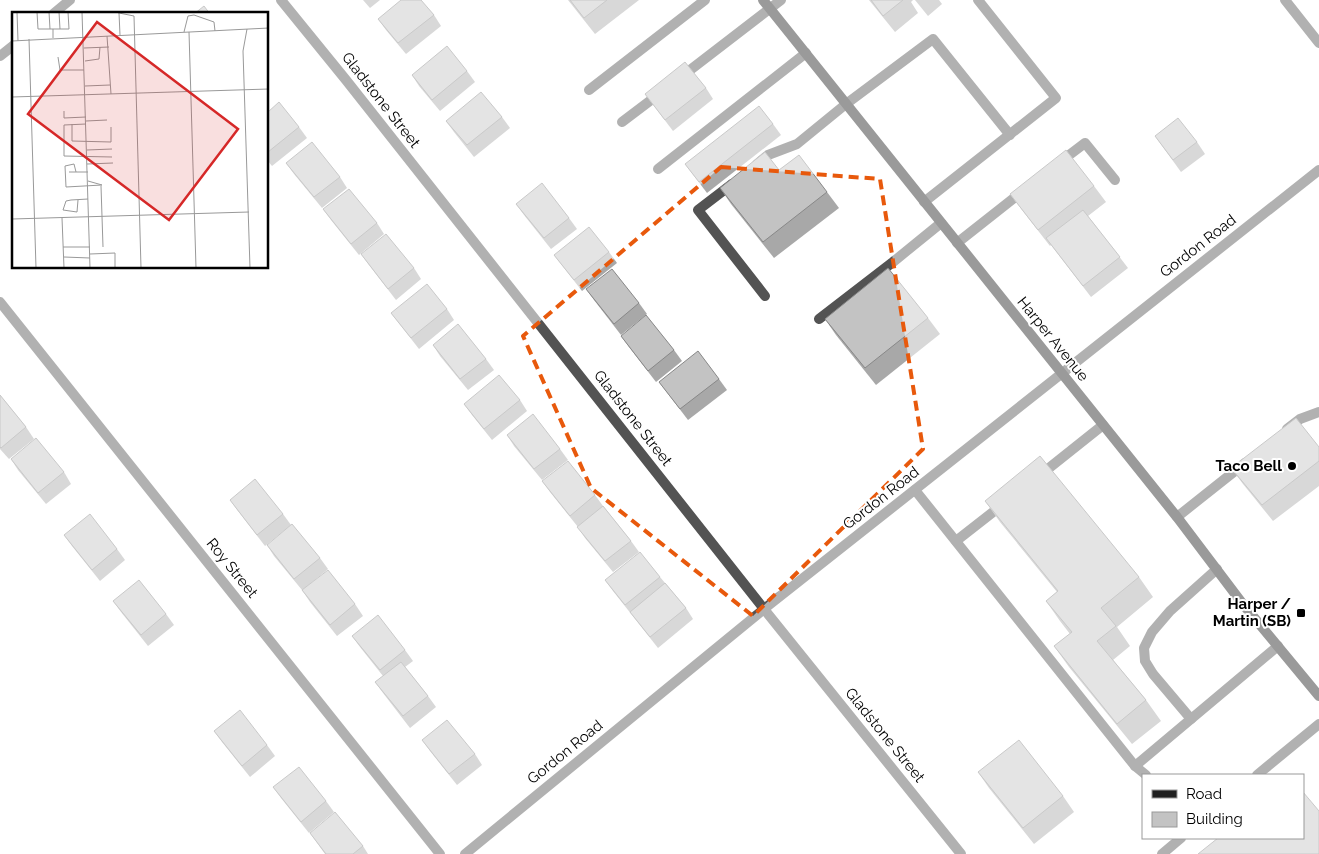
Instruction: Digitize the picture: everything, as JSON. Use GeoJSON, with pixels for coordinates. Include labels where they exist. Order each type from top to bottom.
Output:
{"type":"FeatureCollection","features":[{"type":"Feature","properties":{"kind":"main road","name":"Harper Avenue"},"geometry":{"type":"LineString","coordinates":[[767,4],[1177,517],[1242,603],[1319,696]]}},
{"type":"Feature","properties":{"kind":"street"},"geometry":{"type":"LineString","coordinates":[[55,12],[70,0]]}},
{"type":"Feature","properties":{"kind":"street","name":"Gladstone Street"},"geometry":{"type":"LineString","coordinates":[[281,0],[764,609],[961,854]]}},
{"type":"Feature","properties":{"kind":"street"},"geometry":{"type":"LineString","coordinates":[[589,90],[705,0]]}},
{"type":"Feature","properties":{"kind":"street"},"geometry":{"type":"LineString","coordinates":[[622,122],[673,83],[767,4],[781,0]]}},
{"type":"Feature","properties":{"kind":"street"},"geometry":{"type":"LineString","coordinates":[[924,202],[1056,98],[978,0]]}},
{"type":"Feature","properties":{"kind":"street"},"geometry":{"type":"LineString","coordinates":[[1286,0],[1319,43]]}},
{"type":"Feature","properties":{"kind":"street"},"geometry":{"type":"LineString","coordinates":[[752,167],[768,155],[797,144],[933,38],[1010,135]]}},
{"type":"Feature","properties":{"kind":"street"},"geometry":{"type":"LineString","coordinates":[[0,56],[12,47]]}},
{"type":"Feature","properties":{"kind":"street"},"geometry":{"type":"LineString","coordinates":[[658,169],[806,53]]}},
{"type":"Feature","properties":{"kind":"street"},"geometry":{"type":"LineString","coordinates":[[1055,167],[1085,143],[1115,180]]}},
{"type":"Feature","properties":{"kind":"street","name":"Gordon Road"},"geometry":{"type":"LineString","coordinates":[[465,854],[764,609],[1319,170]]}},
{"type":"Feature","properties":{"kind":"street"},"geometry":{"type":"LineString","coordinates":[[737,179],[698,210],[765,296]]}},
{"type":"Feature","properties":{"kind":"street"},"geometry":{"type":"LineString","coordinates":[[957,243],[1032,184]]}},
{"type":"Feature","properties":{"kind":"street"},"geometry":{"type":"LineString","coordinates":[[819,319],[941,224]]}},
{"type":"Feature","properties":{"kind":"street","name":"Roy Street"},"geometry":{"type":"LineString","coordinates":[[0,302],[440,854]]}},
{"type":"Feature","properties":{"kind":"street"},"geometry":{"type":"LineString","coordinates":[[1277,437],[1300,419],[1319,412]]}},
{"type":"Feature","properties":{"kind":"street"},"geometry":{"type":"LineString","coordinates":[[1033,480],[1103,425]]}},
{"type":"Feature","properties":{"kind":"street"},"geometry":{"type":"LineString","coordinates":[[1177,517],[1254,456]]}},
{"type":"Feature","properties":{"kind":"street"},"geometry":{"type":"LineString","coordinates":[[915,490],[1135,766],[1145,774]]}},
{"type":"Feature","properties":{"kind":"street"},"geometry":{"type":"LineString","coordinates":[[956,542],[1010,499]]}},
{"type":"Feature","properties":{"kind":"street"},"geometry":{"type":"LineString","coordinates":[[1191,719],[1152,674],[1145,661],[1144,648],[1152,632],[1170,610],[1216,569]]}},
{"type":"Feature","properties":{"kind":"street"},"geometry":{"type":"LineString","coordinates":[[1135,766],[1278,646]]}},
{"type":"Feature","properties":{"kind":"street"},"geometry":{"type":"LineString","coordinates":[[1258,774],[1319,724]]}},
{"type":"Feature","properties":{"kind":"street"},"geometry":{"type":"LineString","coordinates":[[1162,854],[1180,839]]}},
{"type":"Feature","properties":{"kind":"highlighted area"},"geometry":{"type":"Polygon","coordinates":[[[721,167],[880,179],[923,449],[753,616],[591,488],[523,336],[721,167]]]}},
{"type":"Feature","properties":{"kind":"building"},"geometry":{"type":"Polygon","coordinates":[[[401,0],[421,0],[434,15],[398,43],[378,19],[401,0]]]}},
{"type":"Feature","properties":{"kind":"building"},"geometry":{"type":"Polygon","coordinates":[[[570,0],[607,0],[584,18],[570,0]]]}},
{"type":"Feature","properties":{"kind":"building"},"geometry":{"type":"Polygon","coordinates":[[[871,0],[903,0],[883,16],[871,0]]]}},
{"type":"Feature","properties":{"kind":"building"},"geometry":{"type":"Polygon","coordinates":[[[204,6],[208,12],[196,12],[204,6]]]}},
{"type":"Feature","properties":{"kind":"building"},"geometry":{"type":"Polygon","coordinates":[[[447,46],[467,71],[432,100],[412,75],[447,46]]]}},
{"type":"Feature","properties":{"kind":"building"},"geometry":{"type":"Polygon","coordinates":[[[685,62],[706,88],[665,120],[645,94],[685,62]]]}},
{"type":"Feature","properties":{"kind":"building"},"geometry":{"type":"Polygon","coordinates":[[[481,92],[502,117],[467,145],[446,121],[481,92]]]}},
{"type":"Feature","properties":{"kind":"building"},"geometry":{"type":"Polygon","coordinates":[[[279,102],[299,127],[269,151],[269,111],[279,102]]]}},
{"type":"Feature","properties":{"kind":"building"},"geometry":{"type":"Polygon","coordinates":[[[759,106],[773,124],[699,182],[685,164],[759,106]]]}},
{"type":"Feature","properties":{"kind":"building"},"geometry":{"type":"Polygon","coordinates":[[[1178,118],[1197,142],[1173,160],[1155,136],[1178,118]]]}},
{"type":"Feature","properties":{"kind":"building"},"geometry":{"type":"Polygon","coordinates":[[[312,142],[340,177],[314,197],[286,163],[312,142]]]}},
{"type":"Feature","properties":{"kind":"building"},"geometry":{"type":"Polygon","coordinates":[[[1066,150],[1094,186],[1038,230],[1010,194],[1066,150]]]}},
{"type":"Feature","properties":{"kind":"building"},"geometry":{"type":"Polygon","coordinates":[[[765,152],[779,170],[799,155],[827,192],[763,242],[720,188],[765,152]]]}},
{"type":"Feature","properties":{"kind":"building"},"geometry":{"type":"Polygon","coordinates":[[[542,183],[569,218],[544,238],[516,204],[542,183]]]}},
{"type":"Feature","properties":{"kind":"building"},"geometry":{"type":"Polygon","coordinates":[[[349,189],[377,223],[351,244],[323,209],[349,189]]]}},
{"type":"Feature","properties":{"kind":"building"},"geometry":{"type":"Polygon","coordinates":[[[1083,210],[1120,257],[1083,286],[1046,238],[1083,210]]]}},
{"type":"Feature","properties":{"kind":"building"},"geometry":{"type":"Polygon","coordinates":[[[589,227],[609,252],[574,280],[554,255],[589,227]]]}},
{"type":"Feature","properties":{"kind":"building"},"geometry":{"type":"Polygon","coordinates":[[[386,234],[414,268],[388,289],[361,254],[386,234]]]}},
{"type":"Feature","properties":{"kind":"building"},"geometry":{"type":"Polygon","coordinates":[[[888,268],[928,318],[865,368],[825,319],[888,268]]]}},
{"type":"Feature","properties":{"kind":"building"},"geometry":{"type":"Polygon","coordinates":[[[612,269],[639,303],[614,324],[586,289],[612,269]]]}},
{"type":"Feature","properties":{"kind":"building"},"geometry":{"type":"Polygon","coordinates":[[[427,284],[447,309],[411,338],[391,313],[427,284]]]}},
{"type":"Feature","properties":{"kind":"building"},"geometry":{"type":"Polygon","coordinates":[[[646,315],[674,350],[648,371],[621,336],[646,315]]]}},
{"type":"Feature","properties":{"kind":"building"},"geometry":{"type":"Polygon","coordinates":[[[458,324],[486,359],[460,379],[433,345],[458,324]]]}},
{"type":"Feature","properties":{"kind":"building"},"geometry":{"type":"Polygon","coordinates":[[[698,351],[719,379],[680,409],[659,382],[698,351]]]}},
{"type":"Feature","properties":{"kind":"building"},"geometry":{"type":"Polygon","coordinates":[[[499,375],[520,400],[484,429],[464,404],[499,375]]]}},
{"type":"Feature","properties":{"kind":"building"},"geometry":{"type":"Polygon","coordinates":[[[0,395],[26,427],[1,448],[0,447],[0,395]]]}},
{"type":"Feature","properties":{"kind":"building"},"geometry":{"type":"Polygon","coordinates":[[[533,414],[560,449],[534,469],[507,435],[533,414]]]}},
{"type":"Feature","properties":{"kind":"building"},"geometry":{"type":"Polygon","coordinates":[[[1296,418],[1319,447],[1319,461],[1262,505],[1231,468],[1296,418]]]}},
{"type":"Feature","properties":{"kind":"building"},"geometry":{"type":"Polygon","coordinates":[[[36,438],[64,472],[38,493],[11,459],[36,438]]]}},
{"type":"Feature","properties":{"kind":"building"},"geometry":{"type":"Polygon","coordinates":[[[1040,456],[1139,577],[1101,608],[1116,626],[1097,641],[1146,700],[1117,724],[1054,646],[1072,632],[1046,601],[1058,591],[985,501],[1040,456]]]}},
{"type":"Feature","properties":{"kind":"building"},"geometry":{"type":"Polygon","coordinates":[[[568,461],[595,495],[570,516],[542,481],[568,461]]]}},
{"type":"Feature","properties":{"kind":"building"},"geometry":{"type":"Polygon","coordinates":[[[255,479],[283,514],[257,535],[230,500],[255,479]]]}},
{"type":"Feature","properties":{"kind":"building"},"geometry":{"type":"Polygon","coordinates":[[[603,506],[631,541],[605,561],[577,527],[603,506]]]}},
{"type":"Feature","properties":{"kind":"building"},"geometry":{"type":"Polygon","coordinates":[[[90,514],[117,549],[92,570],[64,535],[90,514]]]}},
{"type":"Feature","properties":{"kind":"building"},"geometry":{"type":"Polygon","coordinates":[[[292,524],[320,558],[294,579],[267,545],[292,524]]]}},
{"type":"Feature","properties":{"kind":"building"},"geometry":{"type":"Polygon","coordinates":[[[640,552],[660,577],[625,605],[605,580],[640,552]]]}},
{"type":"Feature","properties":{"kind":"building"},"geometry":{"type":"Polygon","coordinates":[[[328,570],[355,604],[330,625],[302,590],[328,570]]]}},
{"type":"Feature","properties":{"kind":"building"},"geometry":{"type":"Polygon","coordinates":[[[139,580],[166,614],[141,635],[113,601],[139,580]]]}},
{"type":"Feature","properties":{"kind":"building"},"geometry":{"type":"Polygon","coordinates":[[[665,583],[686,608],[650,637],[630,612],[665,583]]]}},
{"type":"Feature","properties":{"kind":"building"},"geometry":{"type":"Polygon","coordinates":[[[378,615],[405,650],[380,670],[352,636],[378,615]]]}},
{"type":"Feature","properties":{"kind":"building"},"geometry":{"type":"Polygon","coordinates":[[[401,662],[428,696],[403,716],[375,682],[401,662]]]}},
{"type":"Feature","properties":{"kind":"building"},"geometry":{"type":"Polygon","coordinates":[[[240,710],[267,745],[242,766],[214,731],[240,710]]]}},
{"type":"Feature","properties":{"kind":"building"},"geometry":{"type":"Polygon","coordinates":[[[447,720],[475,754],[449,774],[422,740],[447,720]]]}},
{"type":"Feature","properties":{"kind":"building"},"geometry":{"type":"Polygon","coordinates":[[[1019,740],[1063,796],[1023,828],[978,772],[1019,740]]]}},
{"type":"Feature","properties":{"kind":"building"},"geometry":{"type":"Polygon","coordinates":[[[299,767],[326,801],[301,822],[273,787],[299,767]]]}},
{"type":"Feature","properties":{"kind":"building"},"geometry":{"type":"Polygon","coordinates":[[[1304,793],[1319,811],[1319,854],[1198,854],[1217,839],[1304,839],[1304,793]]]}},
{"type":"Feature","properties":{"kind":"building"},"geometry":{"type":"Polygon","coordinates":[[[335,812],[363,846],[353,854],[326,854],[310,833],[335,812]]]}},
{"type":"Feature","properties":{"kind":"place","name":"Taco Bell"},"geometry":{"type":"Point","coordinates":[1292,466]}},
{"type":"Feature","properties":{"kind":"place","name":"Harper / Martin (SB)"},"geometry":{"type":"Point","coordinates":[1301,613]}}]}
